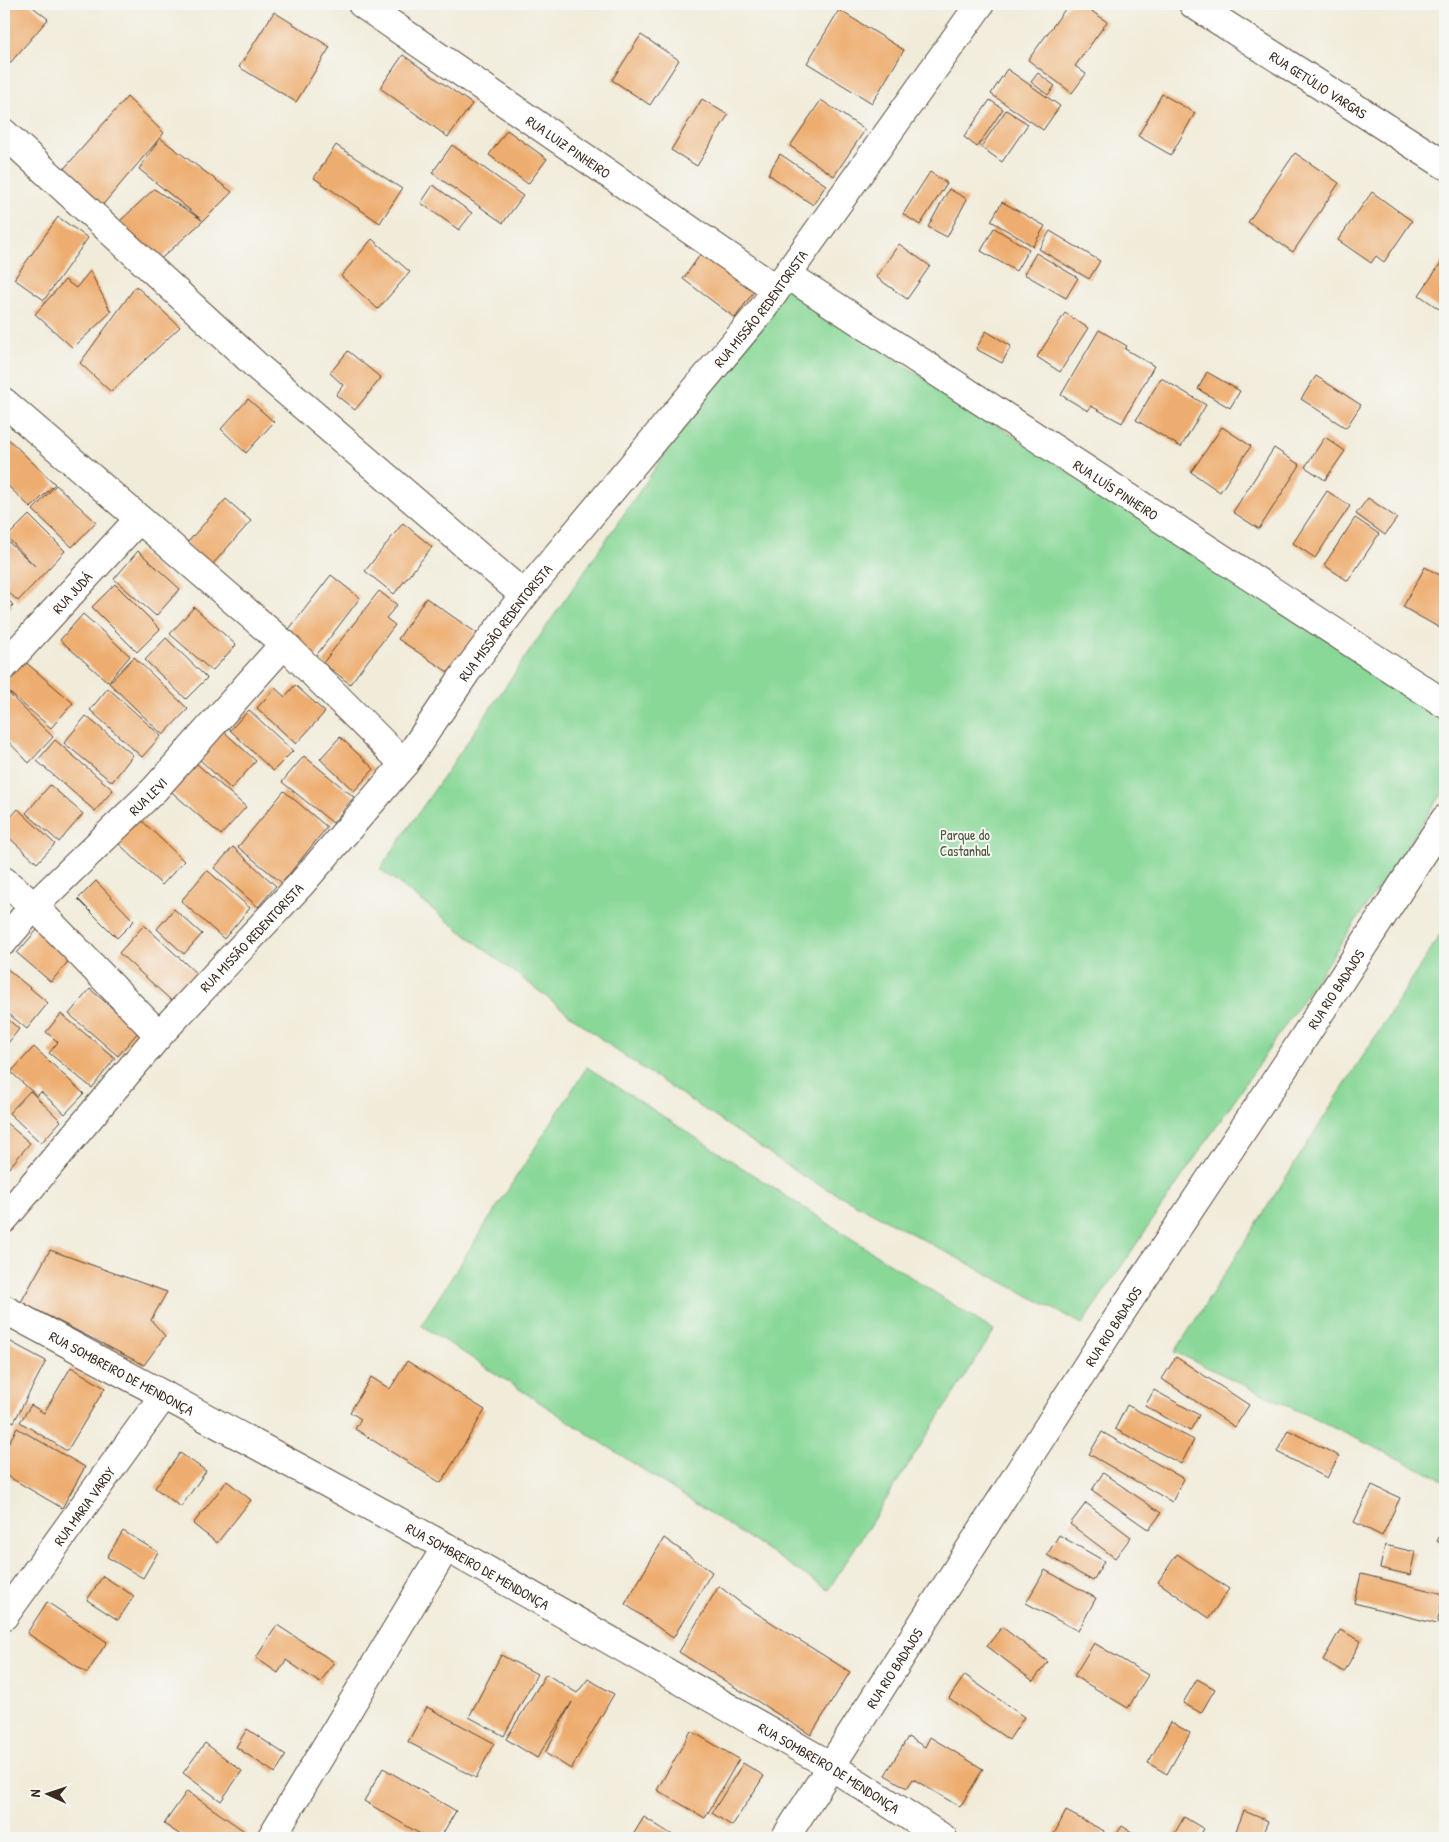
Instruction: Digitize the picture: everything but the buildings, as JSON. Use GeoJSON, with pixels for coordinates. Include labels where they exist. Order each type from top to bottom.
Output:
{"type":"FeatureCollection","features":[{"type":"Feature","properties":{"kind":"street","name":"RUA LUIZ PINHEIRO"},"geometry":{"type":"LineString","coordinates":[[362,4],[782,282]]}},
{"type":"Feature","properties":{"kind":"street","name":"RUA MISSÃO REDENTORISTA"},"geometry":{"type":"LineString","coordinates":[[4,1220],[159,1035],[301,884],[404,764],[467,671],[524,595],[761,311],[980,4]]}},
{"type":"Feature","properties":{"kind":"street","name":"RUA GETÚLIO VARGAS"},"geometry":{"type":"LineString","coordinates":[[1193,4],[1445,165]]}},
{"type":"Feature","properties":{"kind":"street"},"geometry":{"type":"LineString","coordinates":[[4,133],[259,368],[524,595]]}},
{"type":"Feature","properties":{"kind":"street","name":"RUA LUÍS PINHEIRO"},"geometry":{"type":"LineString","coordinates":[[782,282],[1445,704]]}},
{"type":"Feature","properties":{"kind":"street"},"geometry":{"type":"LineString","coordinates":[[4,402],[284,644],[404,764]]}},
{"type":"Feature","properties":{"kind":"street","name":"RUA JUDÁ"},"geometry":{"type":"LineString","coordinates":[[4,666],[139,519]]}},
{"type":"Feature","properties":{"kind":"street","name":"RUA LEVI"},"geometry":{"type":"LineString","coordinates":[[4,941],[34,906],[155,789],[284,644]]}},
{"type":"Feature","properties":{"kind":"street","name":"RUA RIO BADAJOS"},"geometry":{"type":"LineString","coordinates":[[785,1838],[1124,1308],[1290,1059],[1445,819]]}},
{"type":"Feature","properties":{"kind":"street"},"geometry":{"type":"LineString","coordinates":[[4,881],[34,906],[159,1035]]}},
{"type":"Feature","properties":{"kind":"street","name":"RUA SOMBREIRO DE MENDONÇA"},"geometry":{"type":"LineString","coordinates":[[4,1309],[446,1547],[831,1766],[943,1838]]}},
{"type":"Feature","properties":{"kind":"street","name":"RUA MARIA VARDY"},"geometry":{"type":"LineString","coordinates":[[4,1616],[164,1395]]}},
{"type":"Feature","properties":{"kind":"street"},"geometry":{"type":"LineString","coordinates":[[271,1838],[446,1547]]}},
{"type":"Feature","properties":{"kind":"green space","name":"Parque do Castanhal"},"geometry":{"type":"Polygon","coordinates":[[[781,285],[1445,716],[1445,790],[1082,1324],[803,1176],[617,1051],[380,869],[781,285]]]}},
{"type":"Feature","properties":{"kind":"green space"},"geometry":{"type":"Polygon","coordinates":[[[1445,927],[1445,1481],[1175,1352],[1445,927]]]}},
{"type":"Feature","properties":{"kind":"green space"},"geometry":{"type":"Polygon","coordinates":[[[587,1067],[994,1331],[828,1590],[421,1325],[587,1067]]]}}]}
